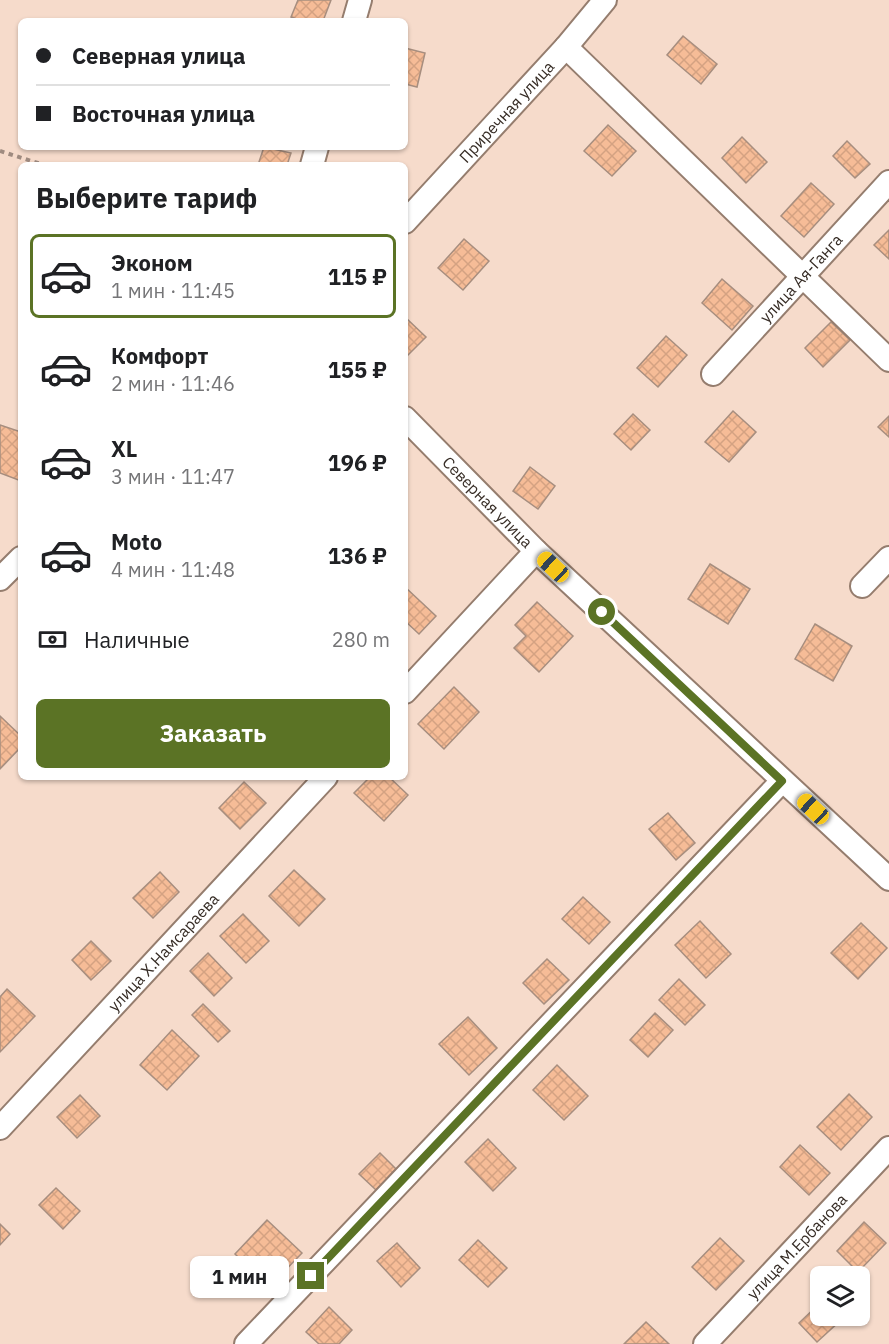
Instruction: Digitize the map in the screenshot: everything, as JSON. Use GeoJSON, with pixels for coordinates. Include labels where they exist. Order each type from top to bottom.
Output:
{"type":"FeatureCollection","features":[{"type":"Feature","properties":{"kind":"street"},"geometry":{"type":"LineString","coordinates":[[355,18],[360,0]]}},
{"type":"Feature","properties":{"kind":"street","name":"Приречная улица"},"geometry":{"type":"LineString","coordinates":[[408,219],[566,47],[605,0]]}},
{"type":"Feature","properties":{"kind":"street"},"geometry":{"type":"LineString","coordinates":[[566,47],[803,274],[889,360]]}},
{"type":"Feature","properties":{"kind":"street","name":"улица Ая-Ганга"},"geometry":{"type":"LineString","coordinates":[[713,374],[889,182]]}},
{"type":"Feature","properties":{"kind":"street","name":"Северная улица"},"geometry":{"type":"LineString","coordinates":[[408,421],[536,551],[889,879]]}},
{"type":"Feature","properties":{"kind":"street"},"geometry":{"type":"LineString","coordinates":[[408,689],[536,551]]}},
{"type":"Feature","properties":{"kind":"street"},"geometry":{"type":"LineString","coordinates":[[862,586],[889,558]]}},
{"type":"Feature","properties":{"kind":"street"},"geometry":{"type":"LineString","coordinates":[[0,579],[18,561]]}},
{"type":"Feature","properties":{"kind":"street","name":"улица Х.Намсараева"},"geometry":{"type":"LineString","coordinates":[[0,1128],[323,780]]}},
{"type":"Feature","properties":{"kind":"street"},"geometry":{"type":"LineString","coordinates":[[246,1344],[782,781]]}},
{"type":"Feature","properties":{"kind":"street","name":"улица М.Ербанова"},"geometry":{"type":"LineString","coordinates":[[705,1344],[889,1149]]}},
{"type":"Feature","properties":{"kind":"path"},"geometry":{"type":"LineString","coordinates":[[0,151],[35,162]]}},
{"type":"Feature","properties":{"kind":"building"},"geometry":{"type":"Polygon","coordinates":[[[298,0],[331,0],[324,18],[291,17],[298,0]]]}},
{"type":"Feature","properties":{"kind":"building"},"geometry":{"type":"Polygon","coordinates":[[[683,36],[717,64],[701,84],[667,55],[683,36]]]}},
{"type":"Feature","properties":{"kind":"building"},"geometry":{"type":"Polygon","coordinates":[[[408,49],[425,53],[417,87],[408,85],[408,49]]]}},
{"type":"Feature","properties":{"kind":"building"},"geometry":{"type":"Polygon","coordinates":[[[608,125],[636,151],[612,176],[584,151],[608,125]]]}},
{"type":"Feature","properties":{"kind":"building"},"geometry":{"type":"Polygon","coordinates":[[[742,137],[767,162],[746,183],[722,158],[742,137]]]}},
{"type":"Feature","properties":{"kind":"building"},"geometry":{"type":"Polygon","coordinates":[[[847,141],[870,164],[855,178],[833,156],[847,141]]]}},
{"type":"Feature","properties":{"kind":"building"},"geometry":{"type":"Polygon","coordinates":[[[263,150],[291,153],[288,162],[259,162],[263,150]]]}},
{"type":"Feature","properties":{"kind":"building"},"geometry":{"type":"Polygon","coordinates":[[[811,183],[834,204],[804,237],[781,216],[811,183]]]}},
{"type":"Feature","properties":{"kind":"building"},"geometry":{"type":"Polygon","coordinates":[[[889,230],[889,259],[874,245],[889,230]]]}},
{"type":"Feature","properties":{"kind":"building"},"geometry":{"type":"Polygon","coordinates":[[[464,239],[489,261],[463,290],[438,268],[464,239]]]}},
{"type":"Feature","properties":{"kind":"building"},"geometry":{"type":"Polygon","coordinates":[[[722,279],[753,306],[732,330],[702,303],[722,279]]]}},
{"type":"Feature","properties":{"kind":"building"},"geometry":{"type":"Polygon","coordinates":[[[408,320],[426,337],[408,355],[408,320]]]}},
{"type":"Feature","properties":{"kind":"building"},"geometry":{"type":"Polygon","coordinates":[[[831,322],[850,340],[823,367],[805,348],[831,322]]]}},
{"type":"Feature","properties":{"kind":"building"},"geometry":{"type":"Polygon","coordinates":[[[666,336],[687,355],[658,387],[637,368],[666,336]]]}},
{"type":"Feature","properties":{"kind":"building"},"geometry":{"type":"Polygon","coordinates":[[[733,411],[756,432],[729,462],[705,442],[733,411]]]}},
{"type":"Feature","properties":{"kind":"building"},"geometry":{"type":"Polygon","coordinates":[[[633,414],[650,430],[631,450],[614,434],[633,414]]]}},
{"type":"Feature","properties":{"kind":"building"},"geometry":{"type":"Polygon","coordinates":[[[889,416],[889,437],[878,427],[889,416]]]}},
{"type":"Feature","properties":{"kind":"building"},"geometry":{"type":"Polygon","coordinates":[[[0,425],[18,431],[18,480],[0,473],[0,425]]]}},
{"type":"Feature","properties":{"kind":"building"},"geometry":{"type":"Polygon","coordinates":[[[530,467],[555,486],[538,509],[513,491],[530,467]]]}},
{"type":"Feature","properties":{"kind":"building"},"geometry":{"type":"Polygon","coordinates":[[[710,564],[750,589],[728,624],[688,599],[710,564]]]}},
{"type":"Feature","properties":{"kind":"building"},"geometry":{"type":"Polygon","coordinates":[[[408,590],[436,616],[419,634],[408,624],[408,590]]]}},
{"type":"Feature","properties":{"kind":"building"},"geometry":{"type":"Polygon","coordinates":[[[537,602],[573,636],[539,672],[514,648],[526,636],[515,625],[537,602]]]}},
{"type":"Feature","properties":{"kind":"building"},"geometry":{"type":"Polygon","coordinates":[[[815,624],[852,646],[833,681],[795,659],[815,624]]]}},
{"type":"Feature","properties":{"kind":"building"},"geometry":{"type":"Polygon","coordinates":[[[454,687],[479,712],[444,749],[418,724],[454,687]]]}},
{"type":"Feature","properties":{"kind":"building"},"geometry":{"type":"Polygon","coordinates":[[[0,716],[18,733],[18,750],[0,769],[0,716]]]}},
{"type":"Feature","properties":{"kind":"building"},"geometry":{"type":"Polygon","coordinates":[[[367,780],[392,780],[408,795],[384,821],[354,793],[367,780]]]}},
{"type":"Feature","properties":{"kind":"building"},"geometry":{"type":"Polygon","coordinates":[[[244,782],[266,803],[240,829],[219,808],[244,782]]]}},
{"type":"Feature","properties":{"kind":"building"},"geometry":{"type":"Polygon","coordinates":[[[668,813],[695,843],[676,860],[649,829],[668,813]]]}},
{"type":"Feature","properties":{"kind":"building"},"geometry":{"type":"Polygon","coordinates":[[[294,870],[325,899],[299,926],[269,896],[294,870]]]}},
{"type":"Feature","properties":{"kind":"building"},"geometry":{"type":"Polygon","coordinates":[[[160,872],[179,892],[153,918],[133,898],[160,872]]]}},
{"type":"Feature","properties":{"kind":"building"},"geometry":{"type":"Polygon","coordinates":[[[583,897],[610,922],[589,944],[562,919],[583,897]]]}},
{"type":"Feature","properties":{"kind":"building"},"geometry":{"type":"Polygon","coordinates":[[[243,914],[269,941],[246,963],[220,936],[243,914]]]}},
{"type":"Feature","properties":{"kind":"building"},"geometry":{"type":"Polygon","coordinates":[[[700,921],[731,954],[706,978],[675,945],[700,921]]]}},
{"type":"Feature","properties":{"kind":"building"},"geometry":{"type":"Polygon","coordinates":[[[861,923],[887,948],[858,979],[831,953],[861,923]]]}},
{"type":"Feature","properties":{"kind":"building"},"geometry":{"type":"Polygon","coordinates":[[[91,941],[111,961],[91,980],[72,960],[91,941]]]}},
{"type":"Feature","properties":{"kind":"building"},"geometry":{"type":"Polygon","coordinates":[[[208,953],[232,978],[214,996],[190,971],[208,953]]]}},
{"type":"Feature","properties":{"kind":"building"},"geometry":{"type":"Polygon","coordinates":[[[547,959],[569,980],[544,1004],[523,983],[547,959]]]}},
{"type":"Feature","properties":{"kind":"building"},"geometry":{"type":"Polygon","coordinates":[[[679,979],[705,1005],[685,1025],[659,1000],[679,979]]]}},
{"type":"Feature","properties":{"kind":"building"},"geometry":{"type":"Polygon","coordinates":[[[7,989],[35,1016],[0,1052],[0,997],[7,989]]]}},
{"type":"Feature","properties":{"kind":"building"},"geometry":{"type":"Polygon","coordinates":[[[203,1004],[230,1031],[218,1042],[192,1015],[203,1004]]]}},
{"type":"Feature","properties":{"kind":"building"},"geometry":{"type":"Polygon","coordinates":[[[655,1013],[673,1030],[648,1057],[630,1040],[655,1013]]]}},
{"type":"Feature","properties":{"kind":"building"},"geometry":{"type":"Polygon","coordinates":[[[468,1017],[497,1048],[469,1075],[439,1044],[468,1017]]]}},
{"type":"Feature","properties":{"kind":"building"},"geometry":{"type":"Polygon","coordinates":[[[172,1030],[199,1056],[167,1090],[140,1065],[172,1030]]]}},
{"type":"Feature","properties":{"kind":"building"},"geometry":{"type":"Polygon","coordinates":[[[557,1065],[588,1096],[564,1120],[533,1090],[557,1065]]]}},
{"type":"Feature","properties":{"kind":"building"},"geometry":{"type":"Polygon","coordinates":[[[849,1094],[872,1117],[841,1150],[817,1127],[849,1094]]]}},
{"type":"Feature","properties":{"kind":"building"},"geometry":{"type":"Polygon","coordinates":[[[80,1095],[100,1116],[77,1138],[57,1117],[80,1095]]]}},
{"type":"Feature","properties":{"kind":"building"},"geometry":{"type":"Polygon","coordinates":[[[488,1139],[516,1168],[493,1191],[465,1162],[488,1139]]]}},
{"type":"Feature","properties":{"kind":"building"},"geometry":{"type":"Polygon","coordinates":[[[800,1145],[830,1173],[809,1195],[780,1167],[800,1145]]]}},
{"type":"Feature","properties":{"kind":"building"},"geometry":{"type":"Polygon","coordinates":[[[380,1153],[396,1169],[376,1190],[359,1174],[380,1153]]]}},
{"type":"Feature","properties":{"kind":"building"},"geometry":{"type":"Polygon","coordinates":[[[56,1188],[80,1211],[63,1229],[39,1205],[56,1188]]]}},
{"type":"Feature","properties":{"kind":"building"},"geometry":{"type":"Polygon","coordinates":[[[267,1220],[302,1253],[269,1287],[235,1254],[267,1220]]]}},
{"type":"Feature","properties":{"kind":"building"},"geometry":{"type":"Polygon","coordinates":[[[864,1222],[886,1243],[864,1266],[852,1266],[837,1251],[864,1222]]]}},
{"type":"Feature","properties":{"kind":"building"},"geometry":{"type":"Polygon","coordinates":[[[0,1224],[10,1234],[0,1245],[0,1224]]]}},
{"type":"Feature","properties":{"kind":"building"},"geometry":{"type":"Polygon","coordinates":[[[720,1238],[744,1261],[716,1290],[692,1267],[720,1238]]]}},
{"type":"Feature","properties":{"kind":"building"},"geometry":{"type":"Polygon","coordinates":[[[478,1240],[507,1268],[488,1287],[459,1260],[478,1240]]]}},
{"type":"Feature","properties":{"kind":"building"},"geometry":{"type":"Polygon","coordinates":[[[397,1243],[420,1268],[401,1287],[377,1261],[397,1243]]]}},
{"type":"Feature","properties":{"kind":"building"},"geometry":{"type":"Polygon","coordinates":[[[329,1307],[352,1330],[339,1344],[319,1344],[306,1332],[329,1307]]]}},
{"type":"Feature","properties":{"kind":"building"},"geometry":{"type":"Polygon","coordinates":[[[810,1313],[810,1326],[835,1326],[817,1342],[799,1323],[810,1313]]]}},
{"type":"Feature","properties":{"kind":"building"},"geometry":{"type":"Polygon","coordinates":[[[646,1322],[669,1344],[624,1344],[646,1322]]]}},
{"type":"Feature","properties":{"kind":"route"},"geometry":{"type":"LineString","coordinates":[[311,1276],[782,781],[602,612]]}}]}
